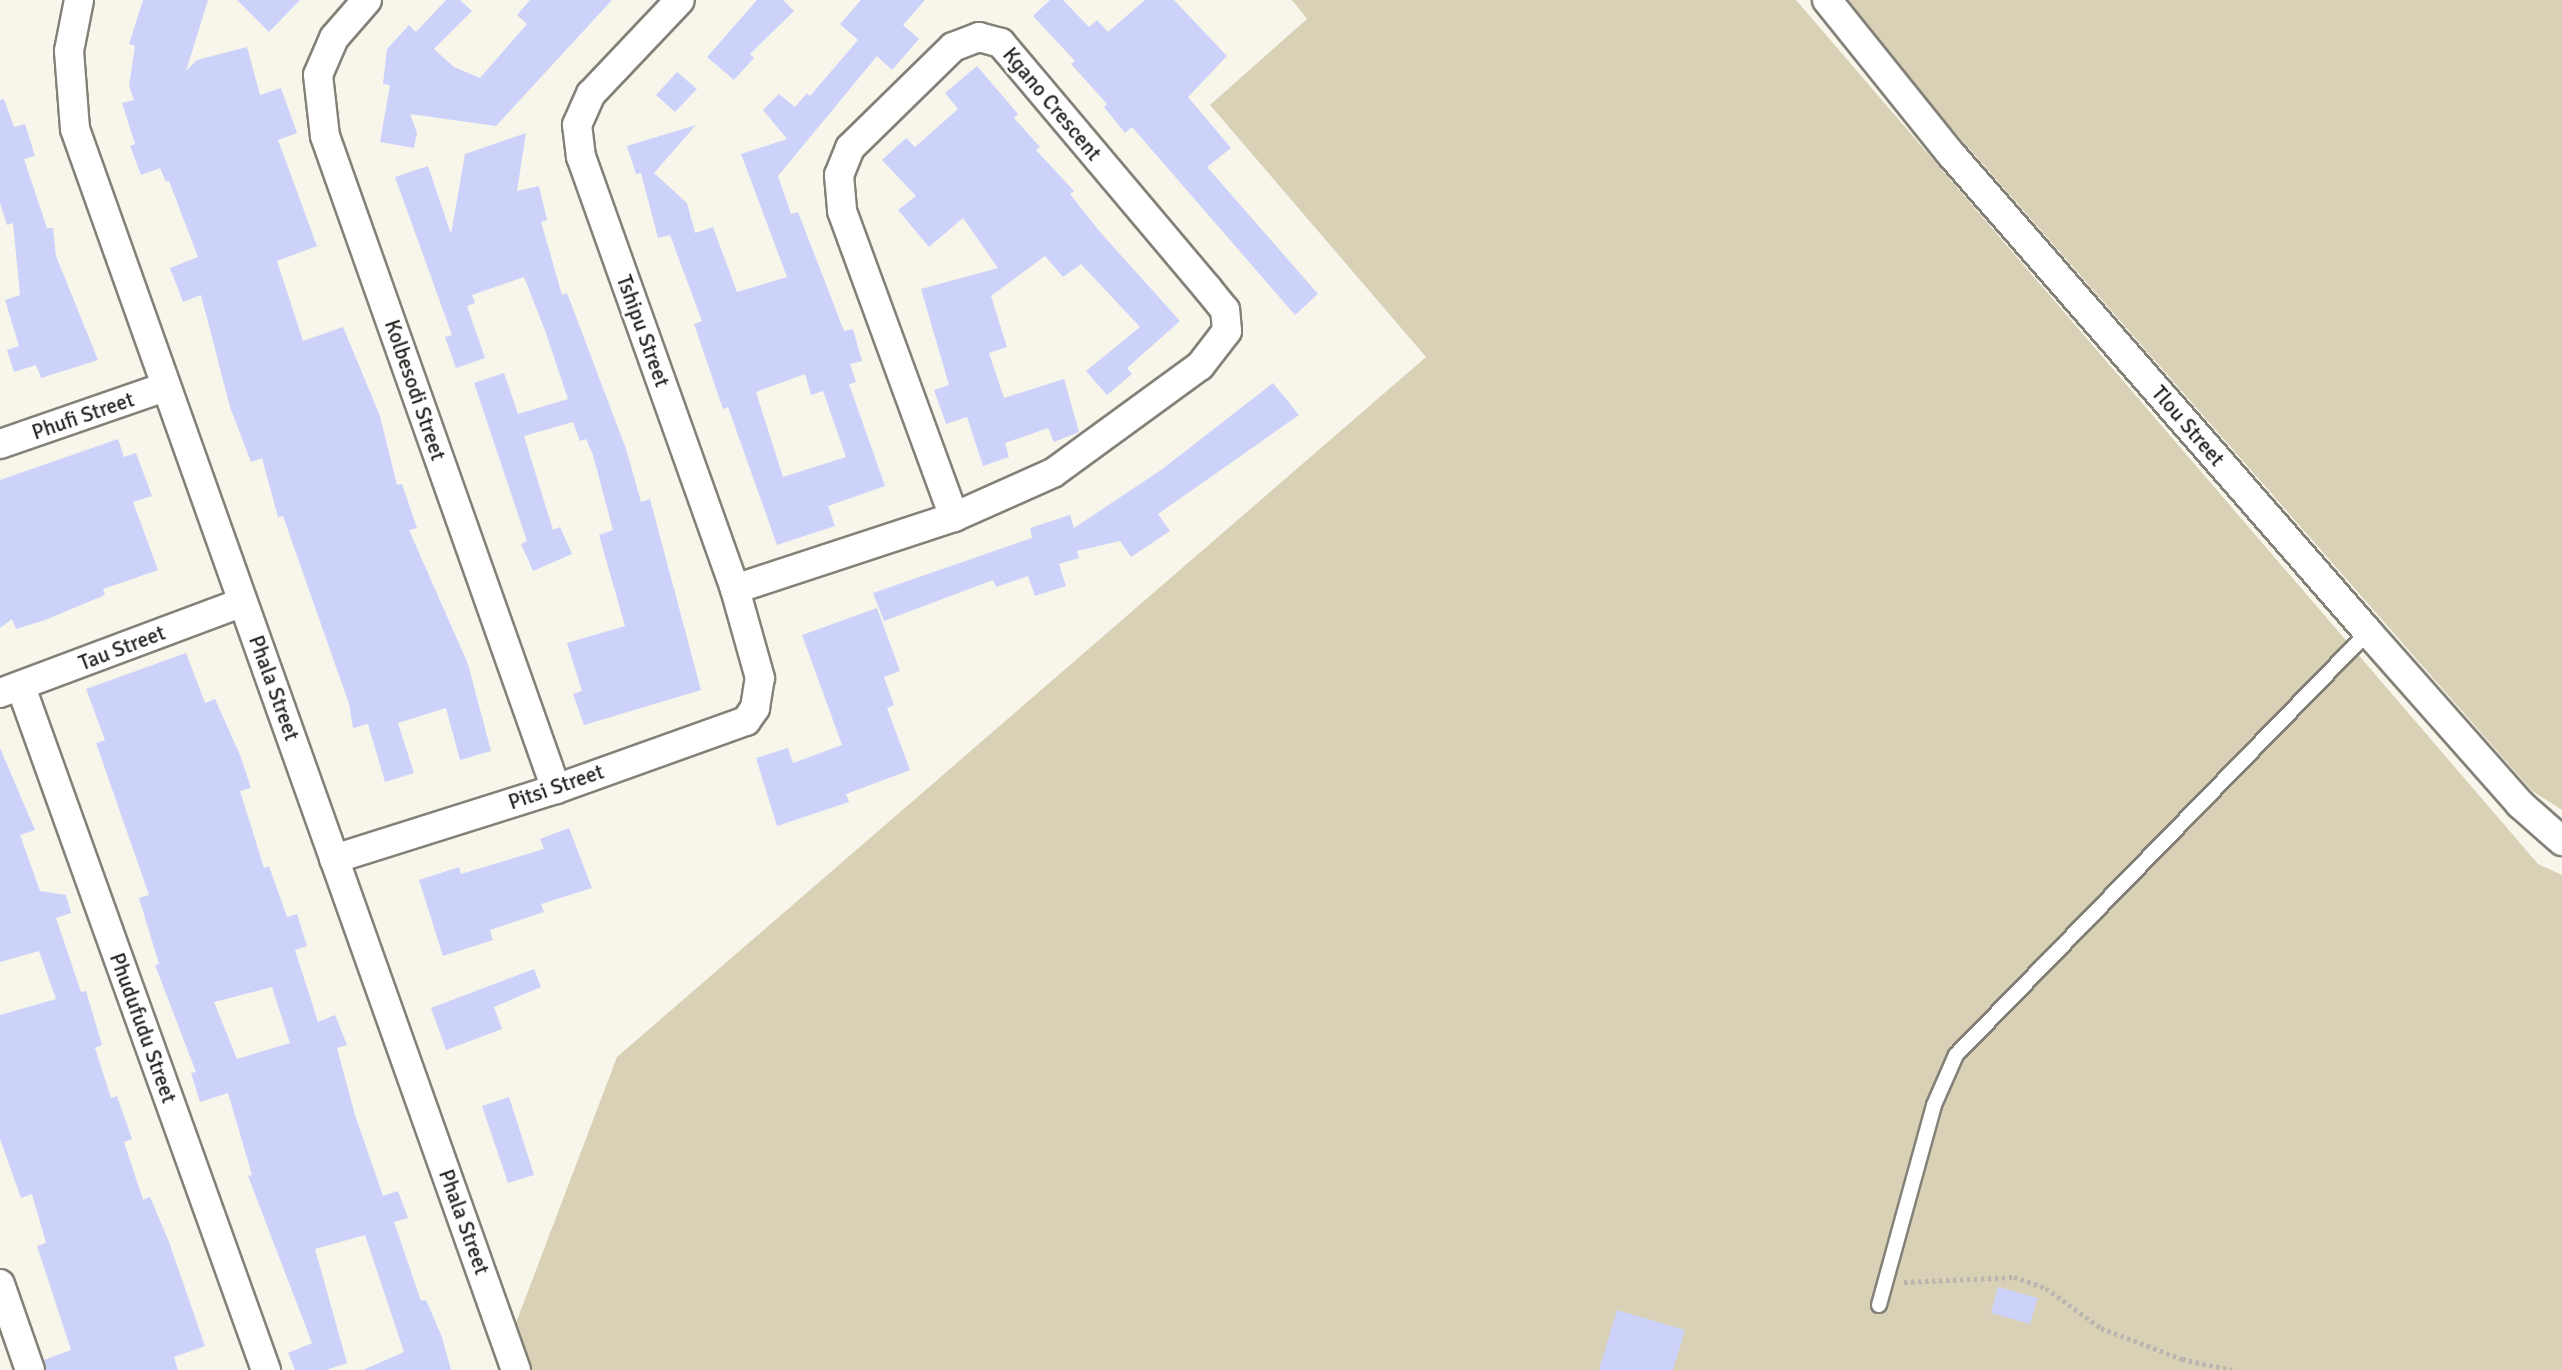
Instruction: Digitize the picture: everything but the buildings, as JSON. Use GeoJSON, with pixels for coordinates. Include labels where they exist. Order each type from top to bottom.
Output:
{"type":"FeatureCollection","features":[{"type":"Feature","properties":{"kind":"street","name":"Phala Street"},"geometry":{"type":"LineString","coordinates":[[79,0],[69,51],[75,129],[516,1370]]}},
{"type":"Feature","properties":{"kind":"street","name":"Kolbesodi Street"},"geometry":{"type":"LineString","coordinates":[[367,0],[334,38],[318,75],[325,135],[556,789]]}},
{"type":"Feature","properties":{"kind":"street","name":"Tshipu Street"},"geometry":{"type":"LineString","coordinates":[[680,0],[591,94],[577,125],[581,157],[735,589],[761,678],[760,692]]}},
{"type":"Feature","properties":{"kind":"street","name":"Tlou Street"},"geometry":{"type":"LineString","coordinates":[[1828,0],[1950,153],[2368,632],[2520,804],[2562,841]]}},
{"type":"Feature","properties":{"kind":"street","name":"Kgano Crescent"},"geometry":{"type":"LineString","coordinates":[[735,589],[954,517],[1053,473],[1200,366],[1220,343],[1228,321],[1208,289],[1001,43],[979,37],[953,47],[850,148],[839,175],[842,211],[954,517]]}},
{"type":"Feature","properties":{"kind":"street","name":"Phufi Street"},"geometry":{"type":"LineString","coordinates":[[0,444],[165,387]]}},
{"type":"Feature","properties":{"kind":"street","name":"Tau Street"},"geometry":{"type":"LineString","coordinates":[[10,690],[243,602]]}},
{"type":"Feature","properties":{"kind":"street","name":"Phudufudu Street"},"geometry":{"type":"LineString","coordinates":[[10,690],[266,1370]]}},
{"type":"Feature","properties":{"kind":"street","name":"Pitsi Street"},"geometry":{"type":"LineString","coordinates":[[334,859],[556,789],[746,721],[760,692]]}},
{"type":"Feature","properties":{"kind":"street"},"geometry":{"type":"LineString","coordinates":[[0,1284],[30,1370]]}},
{"type":"Feature","properties":{"kind":"lane"},"geometry":{"type":"LineString","coordinates":[[1879,1305],[1934,1105],[1956,1055],[2368,632]]}},
{"type":"Feature","properties":{"kind":"path"},"geometry":{"type":"LineString","coordinates":[[1886,1283],[2014,1277],[2046,1288],[2101,1328],[2182,1359],[2232,1370]]}},
{"type":"Feature","properties":{"kind":"shaded area"},"geometry":{"type":"Polygon","coordinates":[[[1292,0],[1796,0],[2538,864],[2562,875],[2562,1370],[514,1370],[506,1349],[617,1057],[1426,357],[1210,105],[1307,19],[1292,0]]]}},
{"type":"Feature","properties":{"kind":"shaded area"},"geometry":{"type":"Polygon","coordinates":[[[1839,0],[2562,0],[2562,810],[2532,791],[1839,0]]]}}]}
